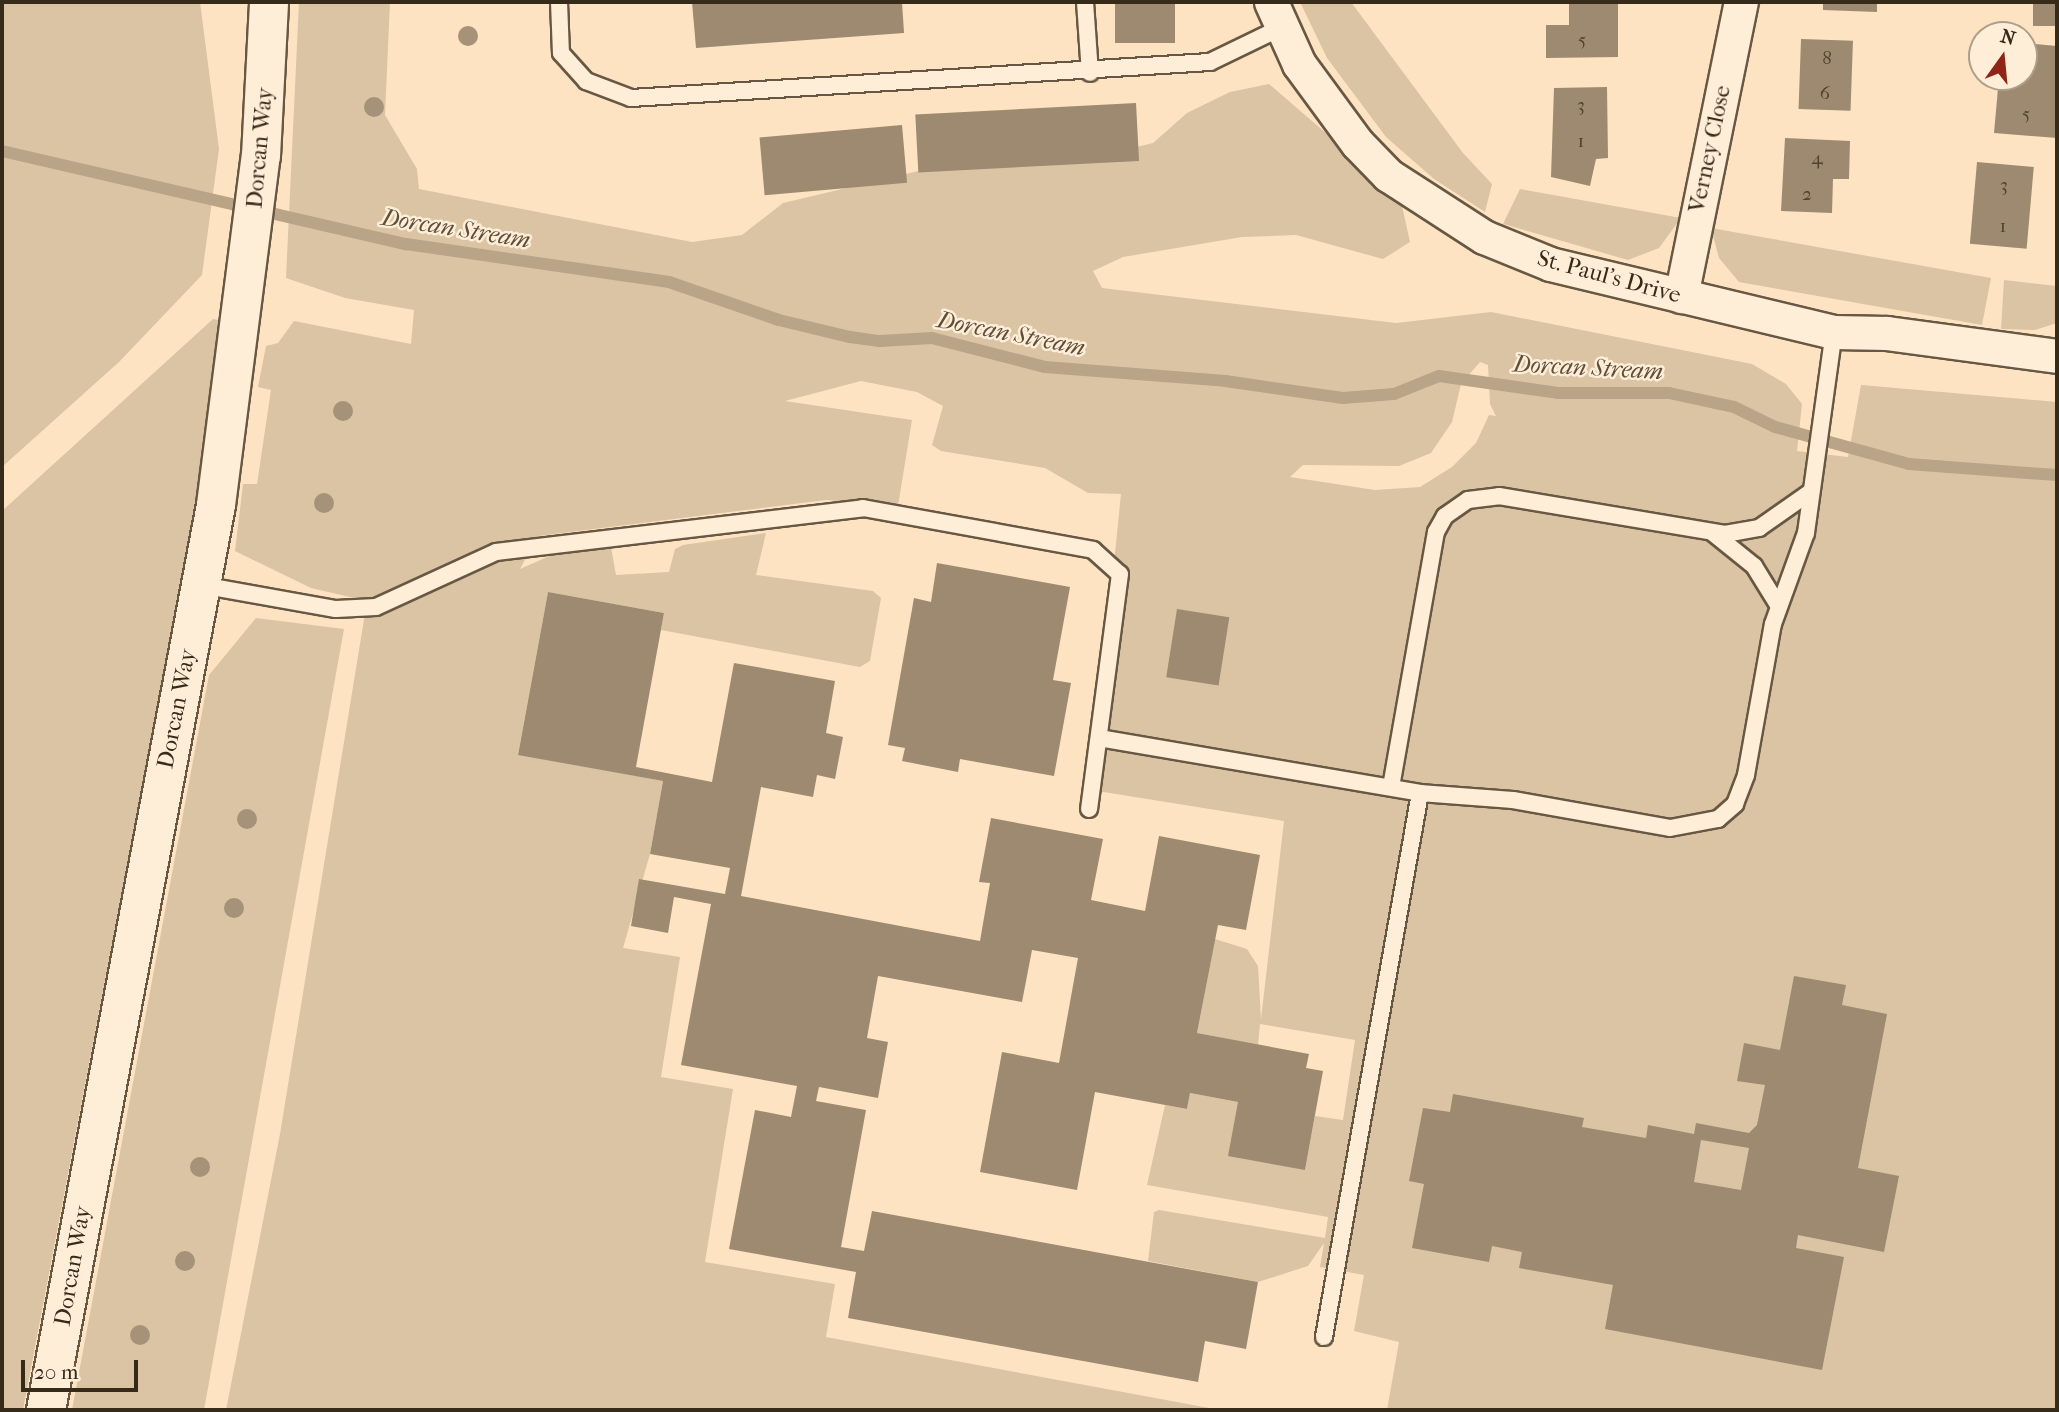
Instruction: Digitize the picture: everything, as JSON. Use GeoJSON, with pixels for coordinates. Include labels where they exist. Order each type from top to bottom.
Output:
{"type":"FeatureCollection","features":[{"type":"Feature","properties":{"kind":"main road","name":"Dorcan Way"},"geometry":{"type":"LineString","coordinates":[[46,1410],[201,585],[247,281],[261,156],[269,2]]}},
{"type":"Feature","properties":{"kind":"street","name":"Verney Close"},"geometry":{"type":"LineString","coordinates":[[1681,296],[1741,2]]}},
{"type":"Feature","properties":{"kind":"street","name":"St. Paul's Drive"},"geometry":{"type":"LineString","coordinates":[[1275,15],[1329,111],[1388,174],[1484,237],[1550,264],[1834,332],[1887,333],[2057,356]]}},
{"type":"Feature","properties":{"kind":"lane"},"geometry":{"type":"LineString","coordinates":[[559,2],[561,53],[586,81],[631,98],[1090,73],[1210,62],[1275,15]]}},
{"type":"Feature","properties":{"kind":"lane"},"geometry":{"type":"LineString","coordinates":[[1085,2],[1090,73]]}},
{"type":"Feature","properties":{"kind":"lane"},"geometry":{"type":"LineString","coordinates":[[1099,737],[1420,793],[1513,800],[1670,828],[1718,819],[1735,804],[1746,775],[1779,605],[1806,533],[1809,493],[1834,332]]}},
{"type":"Feature","properties":{"kind":"lane"},"geometry":{"type":"LineString","coordinates":[[1391,787],[1436,532],[1445,516],[1468,500],[1499,496],[1711,531],[1759,528],[1809,493]]}},
{"type":"Feature","properties":{"kind":"lane"},"geometry":{"type":"LineString","coordinates":[[201,585],[336,609],[376,607],[496,552],[863,508],[1107,557],[1120,574],[1089,809]]}},
{"type":"Feature","properties":{"kind":"lane"},"geometry":{"type":"LineString","coordinates":[[1711,531],[1754,566],[1779,605]]}},
{"type":"Feature","properties":{"kind":"lane"},"geometry":{"type":"LineString","coordinates":[[1324,1337],[1420,793]]}},
{"type":"Feature","properties":{"kind":"shaded area"},"geometry":{"type":"Polygon","coordinates":[[[2,2],[200,2],[219,149],[202,275],[119,362],[2,467],[2,2]]]}},
{"type":"Feature","properties":{"kind":"shaded area"},"geometry":{"type":"Polygon","coordinates":[[[299,2],[390,2],[385,115],[417,169],[419,189],[692,242],[742,235],[783,203],[1007,150],[1107,154],[1153,143],[1187,113],[1230,92],[1269,84],[1400,197],[1410,242],[1383,259],[1296,235],[1242,237],[1123,257],[1093,271],[1102,288],[1396,323],[1491,312],[1752,364],[1786,384],[1802,404],[1797,451],[1848,457],[1861,385],[2057,402],[2057,1410],[1387,1410],[1399,1342],[1354,1331],[1364,1275],[1320,1267],[1324,1243],[1308,1266],[1258,1282],[1148,1261],[1154,1212],[1159,1210],[1325,1238],[1328,1217],[1147,1185],[1165,1105],[1187,1109],[1190,1093],[1238,1102],[1305,1170],[1315,1116],[1343,1120],[1355,1040],[1260,1024],[1258,1045],[1197,1033],[1215,939],[1247,949],[1258,966],[1261,1019],[1284,821],[1091,790],[1121,494],[1088,493],[1045,468],[941,451],[932,445],[943,406],[917,392],[861,381],[785,401],[912,420],[898,506],[826,500],[538,536],[520,569],[554,554],[611,547],[616,575],[669,572],[675,549],[683,545],[766,533],[756,575],[873,591],[881,598],[870,661],[860,667],[661,630],[664,613],[548,592],[518,754],[663,781],[650,854],[623,948],[680,957],[661,1077],[733,1089],[705,1262],[835,1284],[826,1337],[1220,1410],[226,1410],[280,1134],[367,601],[311,588],[235,551],[243,484],[257,484],[271,390],[258,387],[266,346],[278,343],[294,321],[411,344],[414,310],[345,298],[286,278],[299,2]],[[1480,362],[1461,384],[1452,422],[1431,453],[1399,466],[1303,465],[1290,477],[1375,490],[1420,487],[1452,467],[1476,443],[1489,415],[1496,416],[1490,404],[1488,365],[1480,362]]]}},
{"type":"Feature","properties":{"kind":"shaded area"},"geometry":{"type":"Polygon","coordinates":[[[1300,2],[1351,2],[1463,153],[1492,184],[1485,212],[1434,179],[1386,137],[1327,58],[1300,2]]]}},
{"type":"Feature","properties":{"kind":"shaded area"},"geometry":{"type":"Polygon","coordinates":[[[1520,189],[1681,218],[1659,248],[1628,260],[1503,224],[1520,189]]]}},
{"type":"Feature","properties":{"kind":"shaded area"},"geometry":{"type":"Polygon","coordinates":[[[1711,228],[1991,278],[1982,325],[1739,282],[1719,258],[1711,228]]]}},
{"type":"Feature","properties":{"kind":"shaded area"},"geometry":{"type":"Polygon","coordinates":[[[2004,280],[2057,286],[2057,323],[2035,330],[2001,329],[2004,280]]]}},
{"type":"Feature","properties":{"kind":"shaded area"},"geometry":{"type":"Polygon","coordinates":[[[213,319],[222,321],[197,498],[23,1410],[2,1410],[2,511],[213,319]]]}},
{"type":"Feature","properties":{"kind":"shaded area"},"geometry":{"type":"Polygon","coordinates":[[[256,618],[344,629],[204,1410],[72,1410],[209,675],[256,618]]]}},
{"type":"Feature","properties":{"kind":"building"},"geometry":{"type":"Polygon","coordinates":[[[692,2],[902,2],[904,33],[696,48],[692,2]]]}},
{"type":"Feature","properties":{"kind":"building"},"geometry":{"type":"Polygon","coordinates":[[[1115,2],[1175,2],[1175,43],[1115,43],[1115,2]]]}},
{"type":"Feature","properties":{"kind":"building"},"geometry":{"type":"Polygon","coordinates":[[[1569,2],[1618,2],[1618,57],[1546,58],[1546,25],[1569,25],[1569,2]]]}},
{"type":"Feature","properties":{"kind":"building"},"geometry":{"type":"Polygon","coordinates":[[[1823,2],[1877,2],[1877,12],[1823,10],[1823,2]]]}},
{"type":"Feature","properties":{"kind":"building"},"geometry":{"type":"Polygon","coordinates":[[[2033,2],[2057,2],[2057,26],[2038,26],[2038,21],[2033,21],[2033,2]]]}},
{"type":"Feature","properties":{"kind":"building"},"geometry":{"type":"Polygon","coordinates":[[[1801,39],[1853,41],[1851,111],[1799,109],[1801,39]]]}},
{"type":"Feature","properties":{"kind":"building"},"geometry":{"type":"Polygon","coordinates":[[[2038,44],[2057,46],[2057,138],[1994,133],[1998,91],[2038,91],[2038,44]]]}},
{"type":"Feature","properties":{"kind":"building"},"geometry":{"type":"Polygon","coordinates":[[[1607,87],[1608,158],[1596,159],[1590,186],[1551,177],[1554,88],[1607,87]]]}},
{"type":"Feature","properties":{"kind":"building"},"geometry":{"type":"Polygon","coordinates":[[[1136,103],[1139,161],[918,172],[915,115],[1136,103]]]}},
{"type":"Feature","properties":{"kind":"building"},"geometry":{"type":"Polygon","coordinates":[[[902,125],[907,183],[765,195],[760,137],[902,125]]]}},
{"type":"Feature","properties":{"kind":"building"},"geometry":{"type":"Polygon","coordinates":[[[1785,138],[1850,141],[1849,179],[1833,179],[1832,213],[1781,211],[1785,138]]]}},
{"type":"Feature","properties":{"kind":"building"},"geometry":{"type":"Polygon","coordinates":[[[1977,162],[2034,167],[2027,249],[1970,244],[1977,162]]]}},
{"type":"Feature","properties":{"kind":"building"},"geometry":{"type":"Polygon","coordinates":[[[937,563],[1070,587],[1053,680],[1071,683],[1054,776],[960,759],[958,772],[902,761],[905,748],[888,745],[914,598],[931,602],[937,563]]]}},
{"type":"Feature","properties":{"kind":"building"},"geometry":{"type":"Polygon","coordinates":[[[548,592],[664,613],[636,767],[712,782],[734,663],[835,681],[826,733],[843,737],[835,779],[817,775],[813,797],[761,787],[741,896],[980,941],[990,883],[979,882],[991,818],[1103,839],[1091,900],[1145,911],[1159,836],[1260,855],[1246,930],[1218,925],[1197,1033],[1309,1054],[1306,1068],[1323,1071],[1305,1170],[1228,1156],[1238,1102],[1190,1093],[1187,1109],[1095,1092],[1077,1190],[980,1172],[1002,1052],[1059,1063],[1078,958],[1032,950],[1022,1002],[878,976],[867,1038],[888,1042],[878,1098],[819,1087],[816,1101],[866,1110],[841,1247],[864,1251],[872,1211],[1258,1282],[1246,1349],[1205,1341],[1198,1382],[848,1318],[856,1272],[729,1249],[755,1110],[791,1117],[797,1086],[681,1065],[711,904],[674,897],[668,933],[631,926],[639,879],[725,894],[730,868],[650,854],[663,781],[518,755],[548,592]]]}},
{"type":"Feature","properties":{"kind":"building"},"geometry":{"type":"Polygon","coordinates":[[[1177,609],[1229,617],[1219,685],[1166,677],[1177,609]]]}},
{"type":"Feature","properties":{"kind":"building"},"geometry":{"type":"Polygon","coordinates":[[[1794,976],[1846,985],[1842,1005],[1887,1014],[1858,1168],[1899,1176],[1884,1252],[1798,1235],[1796,1248],[1844,1257],[1822,1370],[1605,1329],[1613,1285],[1519,1268],[1522,1252],[1492,1246],[1489,1262],[1412,1248],[1424,1184],[1409,1181],[1423,1108],[1450,1112],[1453,1094],[1584,1118],[1582,1127],[1646,1138],[1648,1125],[1694,1134],[1696,1123],[1749,1133],[1757,1125],[1765,1085],[1737,1081],[1744,1043],[1780,1050],[1794,976]],[[1701,1140],[1694,1182],[1741,1190],[1749,1148],[1701,1140]]]}},
{"type":"Feature","properties":{"kind":"waterway","name":"Dorcan Stream"},"geometry":{"type":"LineString","coordinates":[[2,151],[406,244],[669,282],[779,320],[850,337],[880,341],[932,338],[1045,367],[1225,381],[1343,398],[1394,394],[1439,376],[1558,393],[1669,393],[1734,407],[1775,427],[1909,464],[2057,475]]}}]}
